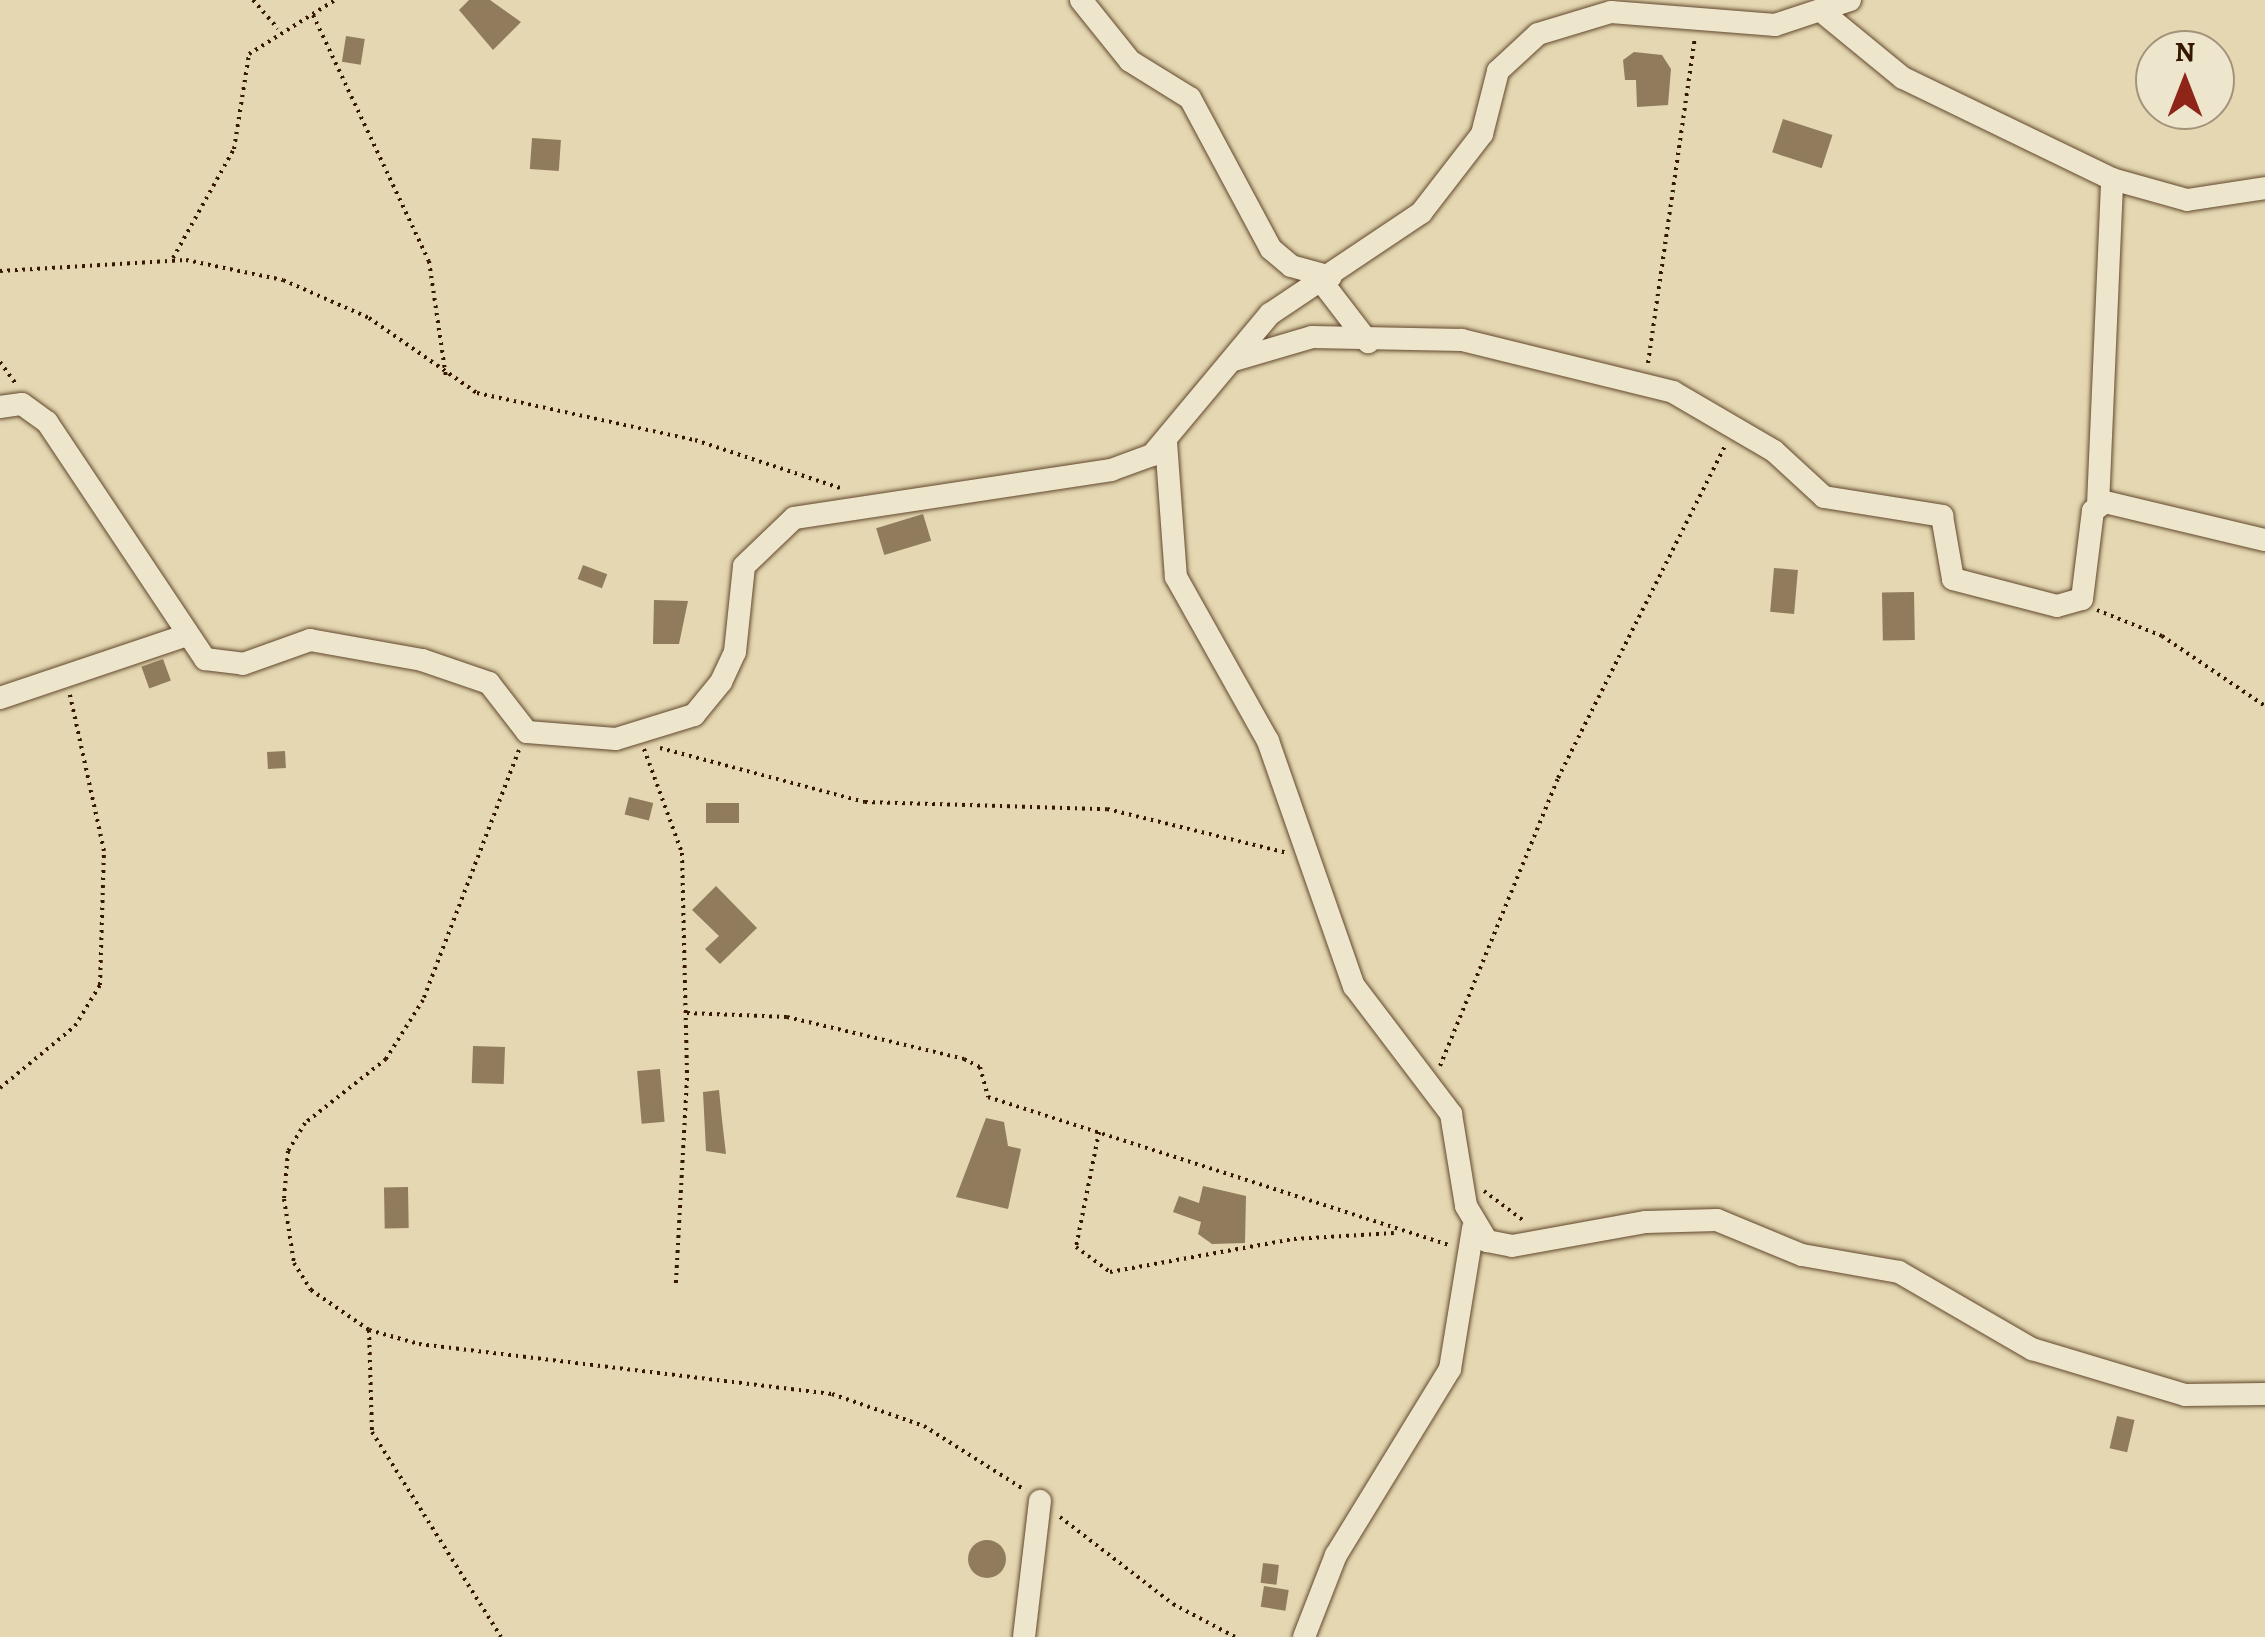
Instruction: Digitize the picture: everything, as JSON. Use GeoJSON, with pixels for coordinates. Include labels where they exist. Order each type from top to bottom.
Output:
{"type":"FeatureCollection","features":[{"type":"Feature","properties":{"kind":"street"},"geometry":{"type":"LineString","coordinates":[[1081,0],[1130,60],[1190,98],[1271,250],[1291,266],[1326,279],[1368,342]]}},
{"type":"Feature","properties":{"kind":"street"},"geometry":{"type":"LineString","coordinates":[[0,407],[22,404],[48,422],[187,635],[217,665],[310,640],[456,667],[489,683],[527,732],[616,739],[694,715],[722,682],[756,547],[794,518],[857,503],[1135,465],[1166,442],[1270,314],[1401,233],[1442,190],[1482,134],[1498,71],[1538,34],[1611,12],[1695,22],[1775,25],[1826,15],[1850,0]]}},
{"type":"Feature","properties":{"kind":"street"},"geometry":{"type":"LineString","coordinates":[[1826,15],[1904,78],[2112,179],[2187,200],[2265,188]]}},
{"type":"Feature","properties":{"kind":"street"},"geometry":{"type":"LineString","coordinates":[[1234,360],[1301,338],[1483,342],[1637,386],[1673,392],[1735,427],[1824,497],[1942,516],[1954,579],[2076,606],[2098,504],[2112,179]]}},
{"type":"Feature","properties":{"kind":"street"},"geometry":{"type":"LineString","coordinates":[[1166,442],[1164,497],[1181,588],[1268,742],[1354,986],[1451,1114],[1473,1239],[1459,1343],[1440,1393],[1336,1555],[1304,1637]]}},
{"type":"Feature","properties":{"kind":"street"},"geometry":{"type":"LineString","coordinates":[[1135,465],[1164,497]]}},
{"type":"Feature","properties":{"kind":"street"},"geometry":{"type":"LineString","coordinates":[[2098,504],[2156,510],[2265,540]]}},
{"type":"Feature","properties":{"kind":"street"},"geometry":{"type":"LineString","coordinates":[[0,698],[187,635]]}},
{"type":"Feature","properties":{"kind":"street"},"geometry":{"type":"LineString","coordinates":[[1473,1239],[1499,1245],[1716,1220],[1802,1255],[1917,1280],[2032,1350],[2186,1394],[2260,1399]]}},
{"type":"Feature","properties":{"kind":"street"},"geometry":{"type":"LineString","coordinates":[[1024,1637],[1040,1502]]}},
{"type":"Feature","properties":{"kind":"path"},"geometry":{"type":"LineString","coordinates":[[253,0],[278,29]]}},
{"type":"Feature","properties":{"kind":"path"},"geometry":{"type":"LineString","coordinates":[[172,260],[234,148],[249,54],[278,29],[313,15],[336,0]]}},
{"type":"Feature","properties":{"kind":"path"},"geometry":{"type":"LineString","coordinates":[[313,15],[429,261],[446,378]]}},
{"type":"Feature","properties":{"kind":"path"},"geometry":{"type":"LineString","coordinates":[[1637,386],[1670,250],[1695,22]]}},
{"type":"Feature","properties":{"kind":"path"},"geometry":{"type":"LineString","coordinates":[[0,272],[172,260],[284,280],[369,318],[446,378],[768,460],[829,480],[857,503]]}},
{"type":"Feature","properties":{"kind":"path"},"geometry":{"type":"LineString","coordinates":[[1432,1084],[1558,778],[1735,427]]}},
{"type":"Feature","properties":{"kind":"path"},"geometry":{"type":"LineString","coordinates":[[2076,606],[2136,622],[2265,706]]}},
{"type":"Feature","properties":{"kind":"path"},"geometry":{"type":"LineString","coordinates":[[0,1088],[76,1026],[100,985],[104,850],[89,748],[63,675]]}},
{"type":"Feature","properties":{"kind":"path"},"geometry":{"type":"LineString","coordinates":[[527,732],[423,1000],[386,1059],[305,1123],[288,1151],[284,1199],[294,1263],[332,1310],[369,1330],[832,1394],[924,1426],[1040,1502],[1173,1604],[1236,1637]]}},
{"type":"Feature","properties":{"kind":"path"},"geometry":{"type":"LineString","coordinates":[[616,739],[865,802],[1107,808],[1312,858]]}},
{"type":"Feature","properties":{"kind":"path"},"geometry":{"type":"LineString","coordinates":[[643,744],[682,853],[687,1013],[676,1284]]}},
{"type":"Feature","properties":{"kind":"path"},"geometry":{"type":"LineString","coordinates":[[687,1013],[787,1017],[964,1059],[980,1068],[988,1097],[1399,1233]]}},
{"type":"Feature","properties":{"kind":"path"},"geometry":{"type":"LineString","coordinates":[[1099,1132],[1076,1246],[1110,1272],[1326,1234],[1399,1233],[1473,1239]]}},
{"type":"Feature","properties":{"kind":"path"},"geometry":{"type":"LineString","coordinates":[[1482,1188],[1553,1236]]}},
{"type":"Feature","properties":{"kind":"path"},"geometry":{"type":"LineString","coordinates":[[369,1330],[372,1432],[501,1637]]}},
{"type":"Feature","properties":{"kind":"building"},"geometry":{"type":"Polygon","coordinates":[[[469,0],[490,0],[521,22],[493,50],[459,10],[469,0]]]}},
{"type":"Feature","properties":{"kind":"building"},"geometry":{"type":"Polygon","coordinates":[[[346,36],[365,39],[361,65],[342,62],[346,36]]]}},
{"type":"Feature","properties":{"kind":"building"},"geometry":{"type":"Polygon","coordinates":[[[1634,52],[1662,55],[1671,69],[1668,105],[1637,107],[1636,80],[1625,80],[1623,60],[1634,52]]]}},
{"type":"Feature","properties":{"kind":"building"},"geometry":{"type":"Polygon","coordinates":[[[1783,119],[1832,135],[1822,168],[1772,152],[1783,119]]]}},
{"type":"Feature","properties":{"kind":"building"},"geometry":{"type":"Polygon","coordinates":[[[532,138],[561,140],[559,171],[530,169],[532,138]]]}},
{"type":"Feature","properties":{"kind":"building"},"geometry":{"type":"Polygon","coordinates":[[[923,514],[931,541],[884,555],[876,528],[923,514]]]}},
{"type":"Feature","properties":{"kind":"building"},"geometry":{"type":"Polygon","coordinates":[[[583,565],[607,574],[602,588],[578,579],[583,565]]]}},
{"type":"Feature","properties":{"kind":"building"},"geometry":{"type":"Polygon","coordinates":[[[1774,568],[1798,570],[1794,614],[1770,612],[1774,568]]]}},
{"type":"Feature","properties":{"kind":"building"},"geometry":{"type":"Polygon","coordinates":[[[1914,592],[1915,640],[1883,641],[1882,593],[1914,592]]]}},
{"type":"Feature","properties":{"kind":"building"},"geometry":{"type":"Polygon","coordinates":[[[654,600],[688,601],[679,644],[653,644],[654,600]]]}},
{"type":"Feature","properties":{"kind":"building"},"geometry":{"type":"Polygon","coordinates":[[[163,659],[171,681],[149,688],[141,667],[163,659]]]}},
{"type":"Feature","properties":{"kind":"building"},"geometry":{"type":"Polygon","coordinates":[[[285,751],[286,768],[268,769],[267,752],[285,751]]]}},
{"type":"Feature","properties":{"kind":"building"},"geometry":{"type":"Polygon","coordinates":[[[629,797],[653,803],[649,821],[625,814],[629,797]]]}},
{"type":"Feature","properties":{"kind":"building"},"geometry":{"type":"Polygon","coordinates":[[[706,803],[739,803],[739,823],[706,823],[706,803]]]}},
{"type":"Feature","properties":{"kind":"building"},"geometry":{"type":"Polygon","coordinates":[[[716,886],[757,928],[720,964],[705,949],[719,936],[692,910],[716,886]]]}},
{"type":"Feature","properties":{"kind":"building"},"geometry":{"type":"Polygon","coordinates":[[[473,1046],[505,1047],[504,1084],[472,1083],[473,1046]]]}},
{"type":"Feature","properties":{"kind":"building"},"geometry":{"type":"Polygon","coordinates":[[[660,1069],[665,1122],[642,1124],[637,1071],[660,1069]]]}},
{"type":"Feature","properties":{"kind":"building"},"geometry":{"type":"Polygon","coordinates":[[[719,1090],[726,1154],[706,1151],[703,1092],[719,1090]]]}},
{"type":"Feature","properties":{"kind":"building"},"geometry":{"type":"Polygon","coordinates":[[[986,1118],[1004,1122],[1008,1146],[1021,1149],[1008,1209],[956,1197],[986,1118]]]}},
{"type":"Feature","properties":{"kind":"building"},"geometry":{"type":"Polygon","coordinates":[[[1203,1186],[1246,1196],[1245,1243],[1212,1244],[1198,1234],[1201,1222],[1173,1212],[1179,1196],[1199,1203],[1203,1186]]]}},
{"type":"Feature","properties":{"kind":"building"},"geometry":{"type":"Polygon","coordinates":[[[384,1187],[408,1187],[409,1228],[385,1228],[384,1187]]]}},
{"type":"Feature","properties":{"kind":"building"},"geometry":{"type":"Polygon","coordinates":[[[2117,1416],[2135,1420],[2127,1452],[2110,1448],[2117,1416]]]}},
{"type":"Feature","properties":{"kind":"building"},"geometry":{"type":"Polygon","coordinates":[[[987,1540],[1001,1545],[1006,1559],[1001,1573],[987,1578],[973,1573],[968,1559],[973,1545],[987,1540]]]}},
{"type":"Feature","properties":{"kind":"building"},"geometry":{"type":"Polygon","coordinates":[[[1263,1563],[1279,1565],[1276,1585],[1261,1583],[1263,1563]]]}},
{"type":"Feature","properties":{"kind":"building"},"geometry":{"type":"Polygon","coordinates":[[[1264,1586],[1289,1590],[1285,1611],[1261,1607],[1264,1586]]]}}]}
